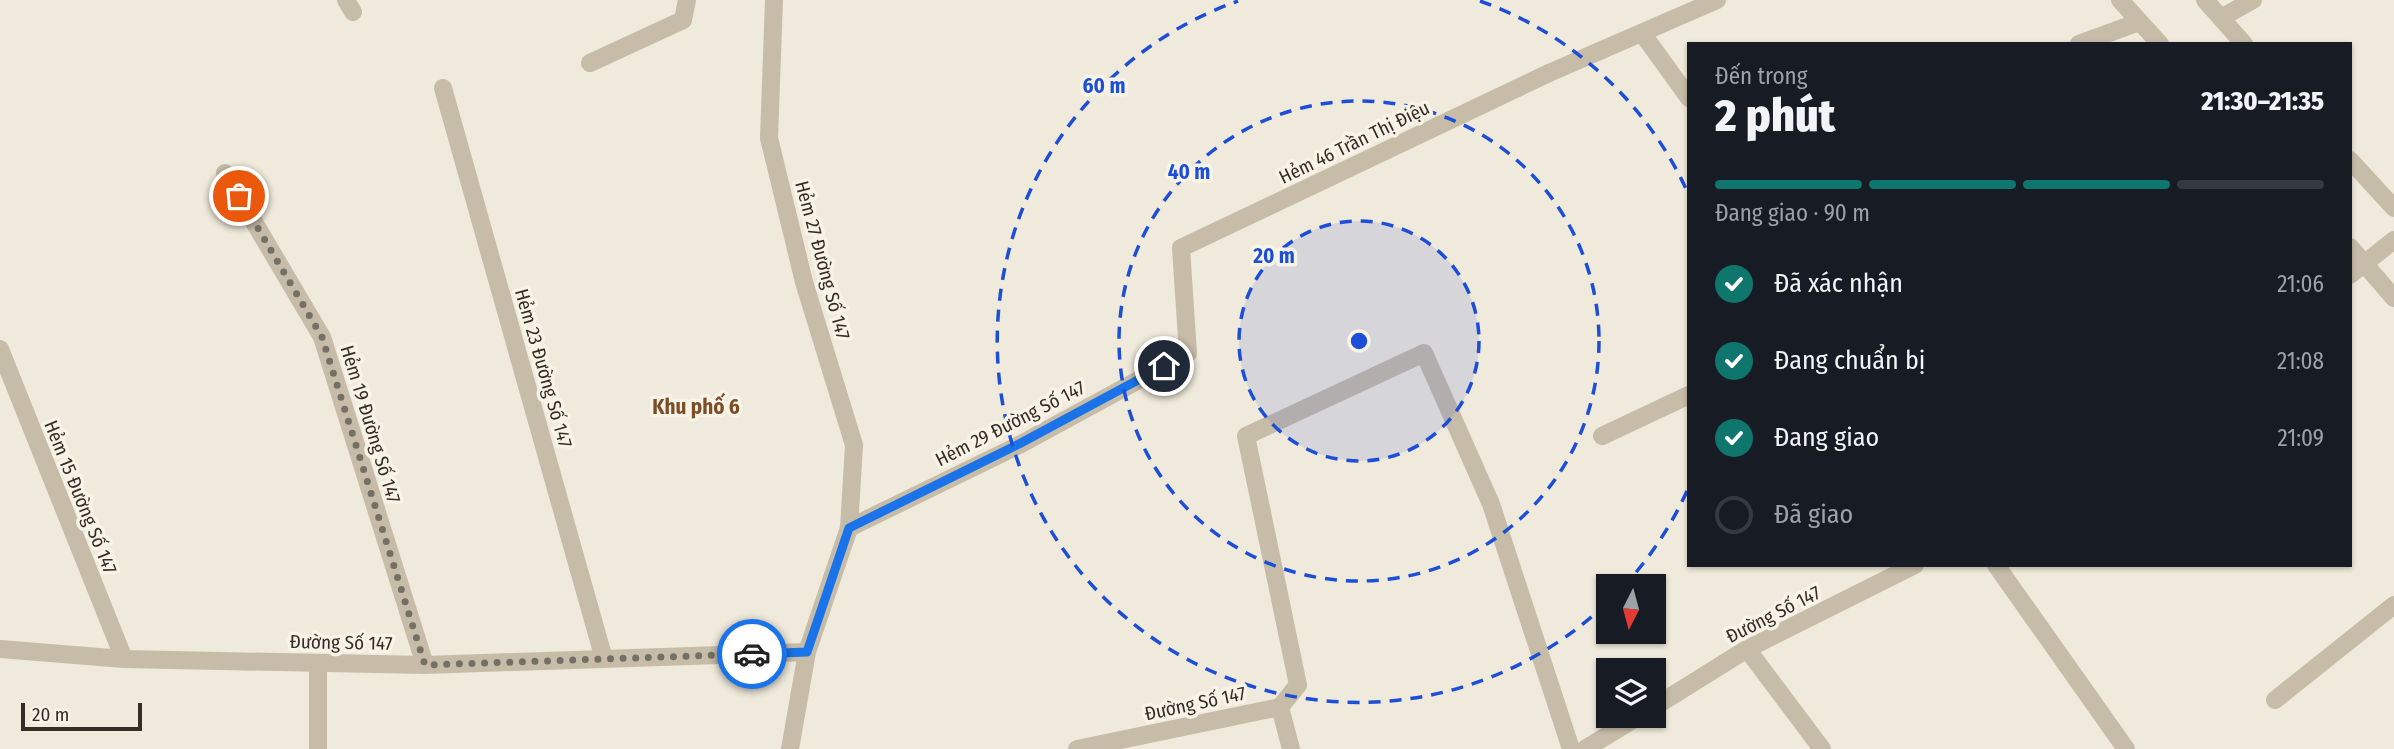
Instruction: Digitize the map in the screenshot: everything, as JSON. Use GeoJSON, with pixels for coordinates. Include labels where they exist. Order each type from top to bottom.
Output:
{"type":"FeatureCollection","features":[{"type":"Feature","properties":{"kind":"street"},"geometry":{"type":"LineString","coordinates":[[590,63],[683,20],[687,0]]}},
{"type":"Feature","properties":{"kind":"street","name":"Hẻm 27 Đường Số 147"},"geometry":{"type":"LineString","coordinates":[[774,0],[769,138],[804,282],[854,445],[849,528]]}},
{"type":"Feature","properties":{"kind":"street","name":"Hẻm 46 Trần Thị Điệu"},"geometry":{"type":"LineString","coordinates":[[1188,353],[1181,248],[1549,72],[1717,0]]}},
{"type":"Feature","properties":{"kind":"street"},"geometry":{"type":"LineString","coordinates":[[2120,0],[2158,42]]}},
{"type":"Feature","properties":{"kind":"street"},"geometry":{"type":"LineString","coordinates":[[2205,0],[2242,42]]}},
{"type":"Feature","properties":{"kind":"street"},"geometry":{"type":"LineString","coordinates":[[2221,18],[2253,0]]}},
{"type":"Feature","properties":{"kind":"street"},"geometry":{"type":"LineString","coordinates":[[2084,42],[2139,22]]}},
{"type":"Feature","properties":{"kind":"street"},"geometry":{"type":"LineString","coordinates":[[1642,33],[1687,95]]}},
{"type":"Feature","properties":{"kind":"street","name":"Hẻm 23 Đường Số 147"},"geometry":{"type":"LineString","coordinates":[[443,88],[604,659]]}},
{"type":"Feature","properties":{"kind":"street"},"geometry":{"type":"LineString","coordinates":[[2352,162],[2394,208]]}},
{"type":"Feature","properties":{"kind":"street","name":"Hẻm 19 Đường Số 147"},"geometry":{"type":"LineString","coordinates":[[225,173],[322,337],[425,665]]}},
{"type":"Feature","properties":{"kind":"street"},"geometry":{"type":"LineString","coordinates":[[2352,274],[2394,240]]}},
{"type":"Feature","properties":{"kind":"street"},"geometry":{"type":"LineString","coordinates":[[2352,249],[2394,298]]}},
{"type":"Feature","properties":{"kind":"street","name":"Hẻm 15 Đường Số 147"},"geometry":{"type":"LineString","coordinates":[[0,349],[124,659]]}},
{"type":"Feature","properties":{"kind":"street","name":"Hẻm 29 Đường Số 147"},"geometry":{"type":"LineString","coordinates":[[849,528],[1019,444],[1188,353]]}},
{"type":"Feature","properties":{"kind":"street"},"geometry":{"type":"LineString","coordinates":[[1291,749],[1280,707],[1298,685],[1246,436],[1423,353],[1491,504],[1571,749]]}},
{"type":"Feature","properties":{"kind":"street"},"geometry":{"type":"LineString","coordinates":[[1602,436],[1687,396]]}},
{"type":"Feature","properties":{"kind":"street"},"geometry":{"type":"LineString","coordinates":[[790,749],[807,652],[849,528]]}},
{"type":"Feature","properties":{"kind":"street","name":"Đường Số 147"},"geometry":{"type":"LineString","coordinates":[[1666,699],[1746,649],[1911,567]]}},
{"type":"Feature","properties":{"kind":"street"},"geometry":{"type":"LineString","coordinates":[[1997,567],[2126,749]]}},
{"type":"Feature","properties":{"kind":"street"},"geometry":{"type":"LineString","coordinates":[[2275,700],[2394,605]]}},
{"type":"Feature","properties":{"kind":"street","name":"Đường Số 147"},"geometry":{"type":"LineString","coordinates":[[0,649],[124,659],[425,665],[807,652]]}},
{"type":"Feature","properties":{"kind":"street"},"geometry":{"type":"LineString","coordinates":[[1746,649],[1822,749]]}},
{"type":"Feature","properties":{"kind":"street"},"geometry":{"type":"LineString","coordinates":[[318,663],[318,749]]}},
{"type":"Feature","properties":{"kind":"street","name":"Đường Số 147"},"geometry":{"type":"LineString","coordinates":[[1077,749],[1280,707]]}},
{"type":"Feature","properties":{"kind":"street"},"geometry":{"type":"LineString","coordinates":[[1585,749],[1619,728]]}},
{"type":"Feature","properties":{"kind":"way so far"},"geometry":{"type":"LineString","coordinates":[[239,196],[322,337],[425,665],[752,654]]}},
{"type":"Feature","properties":{"kind":"district","name":"Khu phố 6"},"geometry":{"type":"Point","coordinates":[696,407]}},
{"type":"Feature","properties":{"kind":"route"},"geometry":{"type":"LineString","coordinates":[[752,654],[807,652],[849,528],[1019,444],[1164,366]]}}]}
